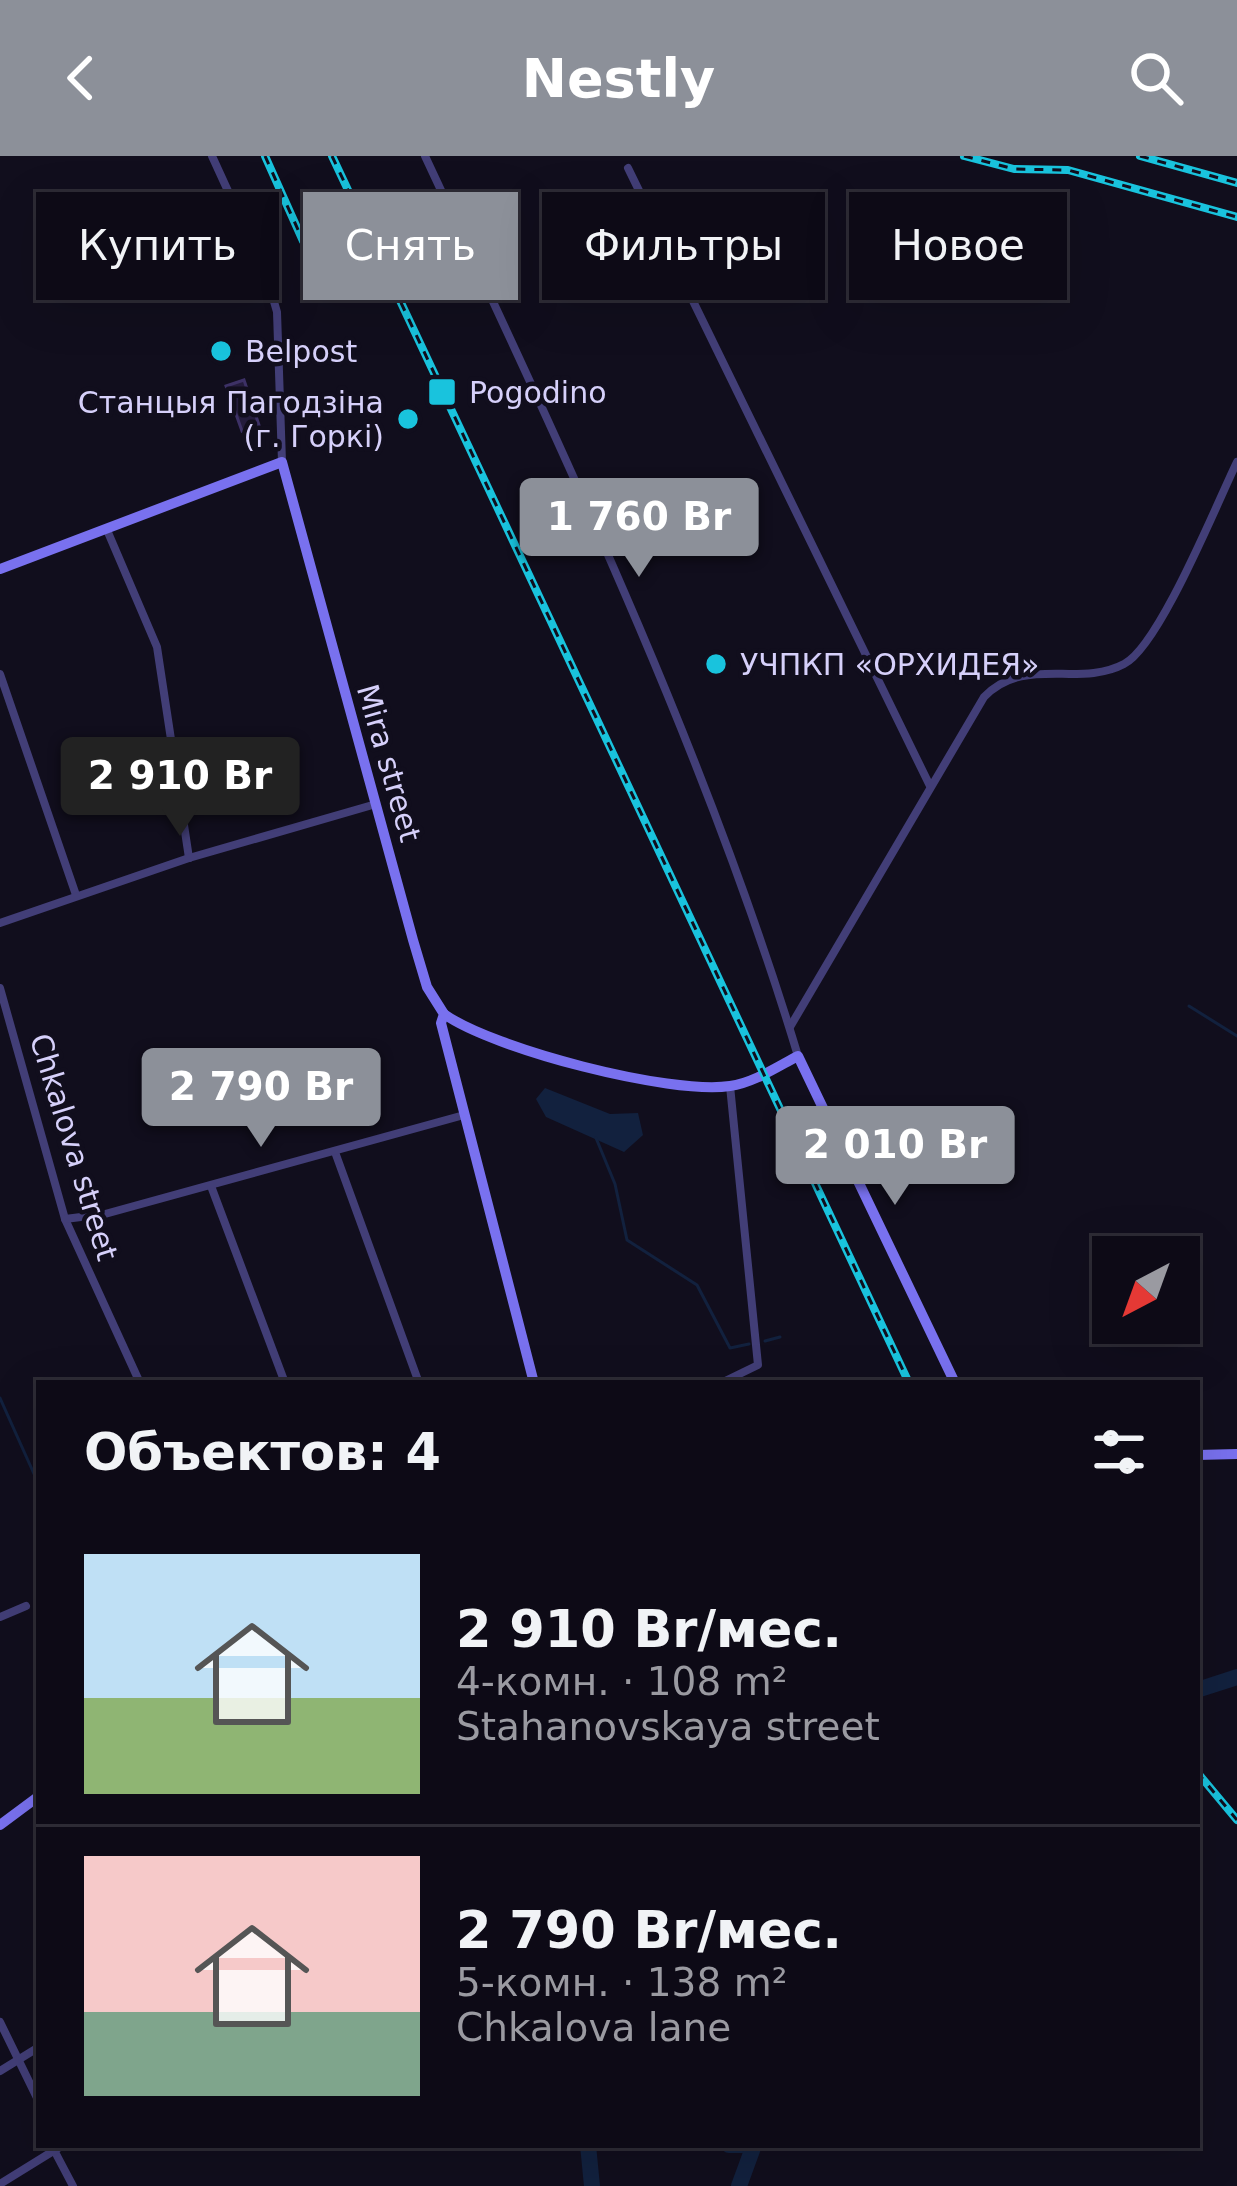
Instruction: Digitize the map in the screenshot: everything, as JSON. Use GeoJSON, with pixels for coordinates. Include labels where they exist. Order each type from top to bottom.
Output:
{"type":"FeatureCollection","features":[{"type":"Feature","properties":{"kind":"street","name":"Mira street"},"geometry":{"type":"LineString","coordinates":[[212,156],[274,297],[282,462],[427,987],[444,1014],[441,1023],[533,1380]]}},
{"type":"Feature","properties":{"kind":"street"},"geometry":{"type":"LineString","coordinates":[[425,156],[504,326],[704,788],[798,1056],[954,1380]]}},
{"type":"Feature","properties":{"kind":"street"},"geometry":{"type":"LineString","coordinates":[[628,168],[931,788]]}},
{"type":"Feature","properties":{"kind":"street"},"geometry":{"type":"LineString","coordinates":[[0,569],[282,462]]}},
{"type":"Feature","properties":{"kind":"street"},"geometry":{"type":"LineString","coordinates":[[789,1028],[994,686],[1028,673],[1110,670],[1141,651],[1237,462]]}},
{"type":"Feature","properties":{"kind":"street"},"geometry":{"type":"LineString","coordinates":[[107,530],[158,647],[189,858]]}},
{"type":"Feature","properties":{"kind":"street"},"geometry":{"type":"LineString","coordinates":[[0,674],[76,895]]}},
{"type":"Feature","properties":{"kind":"street"},"geometry":{"type":"LineString","coordinates":[[0,922],[189,858],[376,804]]}},
{"type":"Feature","properties":{"kind":"street","name":"Chkalova street"},"geometry":{"type":"LineString","coordinates":[[0,988],[65,1219],[139,1380]]}},
{"type":"Feature","properties":{"kind":"street"},"geometry":{"type":"LineString","coordinates":[[444,1014],[500,1043],[692,1085],[730,1086],[798,1056]]}},
{"type":"Feature","properties":{"kind":"street"},"geometry":{"type":"LineString","coordinates":[[727,1380],[758,1365],[730,1086]]}},
{"type":"Feature","properties":{"kind":"street"},"geometry":{"type":"LineString","coordinates":[[65,1219],[105,1214],[464,1115]]}},
{"type":"Feature","properties":{"kind":"street"},"geometry":{"type":"LineString","coordinates":[[335,1153],[418,1380]]}},
{"type":"Feature","properties":{"kind":"street"},"geometry":{"type":"LineString","coordinates":[[212,1186],[284,1380]]}},
{"type":"Feature","properties":{"kind":"street"},"geometry":{"type":"LineString","coordinates":[[1200,1455],[1237,1454]]}},
{"type":"Feature","properties":{"kind":"street"},"geometry":{"type":"LineString","coordinates":[[0,1617],[26,1606]]}},
{"type":"Feature","properties":{"kind":"street"},"geometry":{"type":"LineString","coordinates":[[0,1826],[36,1798]]}},
{"type":"Feature","properties":{"kind":"street"},"geometry":{"type":"LineString","coordinates":[[0,2022],[36,2097]]}},
{"type":"Feature","properties":{"kind":"street"},"geometry":{"type":"LineString","coordinates":[[0,2072],[36,2049]]}},
{"type":"Feature","properties":{"kind":"street"},"geometry":{"type":"LineString","coordinates":[[0,2184],[58,2148]]}},
{"type":"Feature","properties":{"kind":"street"},"geometry":{"type":"LineString","coordinates":[[62,2148],[73,2186]]}},
{"type":"Feature","properties":{"kind":"water"},"geometry":{"type":"Polygon","coordinates":[[[545,1088],[610,1114],[638,1113],[643,1135],[624,1152],[546,1117],[536,1099],[545,1088]]]}},
{"type":"Feature","properties":{"kind":"building"},"geometry":{"type":"Polygon","coordinates":[[[244,380],[259,425],[242,431],[226,386],[244,380]]]}},
{"type":"Feature","properties":{"kind":"waterway"},"geometry":{"type":"LineString","coordinates":[[1189,1006],[1237,1036]]}},
{"type":"Feature","properties":{"kind":"waterway"},"geometry":{"type":"LineString","coordinates":[[596,1138],[615,1184],[627,1240],[697,1285],[730,1348],[749,1344]]}},
{"type":"Feature","properties":{"kind":"waterway"},"geometry":{"type":"LineString","coordinates":[[765,1341],[780,1337]]}},
{"type":"Feature","properties":{"kind":"waterway"},"geometry":{"type":"LineString","coordinates":[[0,1398],[36,1478]]}},
{"type":"Feature","properties":{"kind":"waterway"},"geometry":{"type":"LineString","coordinates":[[1200,1689],[1237,1677]]}},
{"type":"Feature","properties":{"kind":"waterway"},"geometry":{"type":"LineString","coordinates":[[588,2148],[592,2186]]}},
{"type":"Feature","properties":{"kind":"waterway"},"geometry":{"type":"LineString","coordinates":[[739,2186],[753,2148]]}},
{"type":"Feature","properties":{"kind":"railway"},"geometry":{"type":"LineString","coordinates":[[265,156],[303,241]]}},
{"type":"Feature","properties":{"kind":"railway"},"geometry":{"type":"LineString","coordinates":[[332,156],[908,1380]]}},
{"type":"Feature","properties":{"kind":"railway"},"geometry":{"type":"LineString","coordinates":[[964,156],[1014,169],[1068,170],[1237,217]]}},
{"type":"Feature","properties":{"kind":"railway"},"geometry":{"type":"LineString","coordinates":[[1140,156],[1237,183]]}},
{"type":"Feature","properties":{"kind":"railway"},"geometry":{"type":"LineString","coordinates":[[1200,1776],[1237,1820]]}},
{"type":"Feature","properties":{"kind":"place","name":"Belpost"},"geometry":{"type":"Point","coordinates":[221,351]}},
{"type":"Feature","properties":{"kind":"place","name":"Pogodino"},"geometry":{"type":"Point","coordinates":[442,392]}},
{"type":"Feature","properties":{"kind":"place","name":"Станцыя Пагодзіна (г. Горкі)"},"geometry":{"type":"Point","coordinates":[408,419]}},
{"type":"Feature","properties":{"kind":"place","name":"УЧПКП «ОРХИДЕЯ»"},"geometry":{"type":"Point","coordinates":[716,664]}}]}
